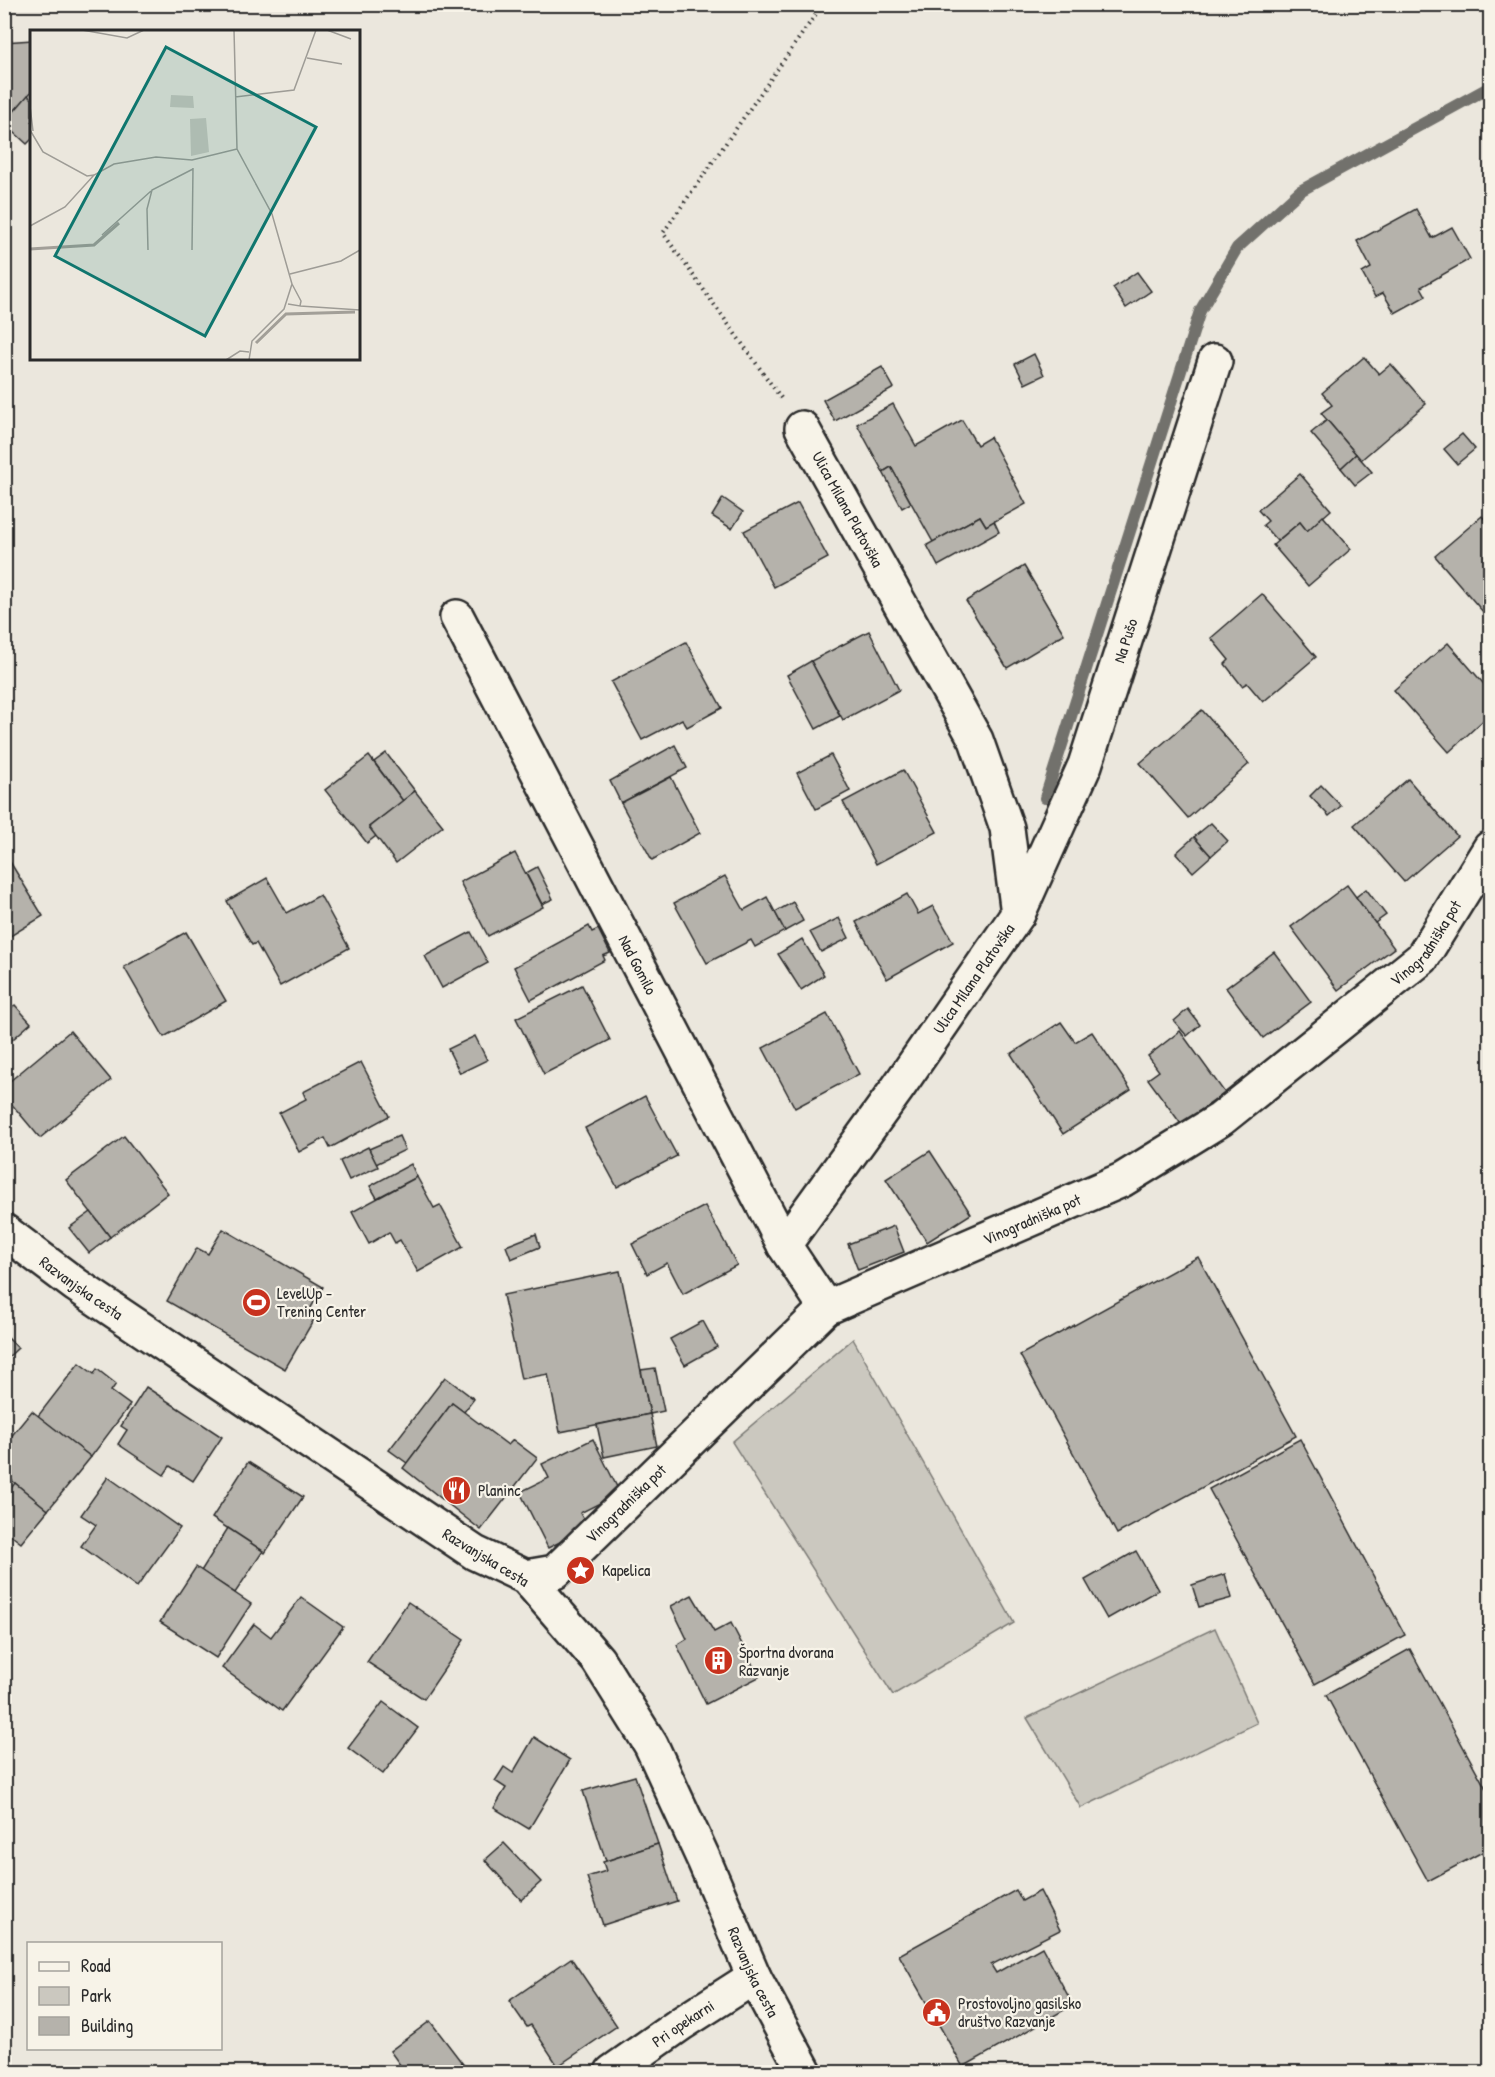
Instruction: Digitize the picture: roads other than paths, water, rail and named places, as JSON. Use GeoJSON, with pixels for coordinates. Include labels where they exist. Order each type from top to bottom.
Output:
{"type":"FeatureCollection","features":[{"type":"Feature","properties":{"kind":"street","name":"Na Pušo"},"geometry":{"type":"LineString","coordinates":[[1018,914],[1085,765],[1215,361]]}},
{"type":"Feature","properties":{"kind":"street","name":"Ulica Milana Platovška"},"geometry":{"type":"LineString","coordinates":[[784,1245],[897,1089],[1018,914],[1007,828],[976,740],[802,428]]}},
{"type":"Feature","properties":{"kind":"street","name":"Nad Gomilo"},"geometry":{"type":"LineString","coordinates":[[457,617],[784,1245],[826,1308]]}},
{"type":"Feature","properties":{"kind":"street","name":"Vinogradniška pot"},"geometry":{"type":"LineString","coordinates":[[541,1575],[826,1308],[1122,1180],[1221,1119],[1422,958],[1491,848]]}},
{"type":"Feature","properties":{"kind":"street","name":"Razvanjska cesta"},"geometry":{"type":"LineString","coordinates":[[4,1231],[76,1285],[466,1547],[541,1575],[651,1745],[754,1977],[806,2073]]}},
{"type":"Feature","properties":{"kind":"street","name":"Pri opekarni"},"geometry":{"type":"LineString","coordinates":[[612,2073],[682,2023],[754,1977]]}},
{"type":"Feature","properties":{"kind":"waterway"},"geometry":{"type":"LineString","coordinates":[[1045,798],[1200,311],[1237,248],[1300,191],[1490,87]]}},
{"type":"Feature","properties":{"kind":"place","name":"LevelUp - Trening Center"},"geometry":{"type":"Point","coordinates":[256,1302]}},
{"type":"Feature","properties":{"kind":"place","name":"Planinc"},"geometry":{"type":"Point","coordinates":[457,1490]}},
{"type":"Feature","properties":{"kind":"place","name":"Kapelica"},"geometry":{"type":"Point","coordinates":[581,1570]}},
{"type":"Feature","properties":{"kind":"place","name":"Športna dvorana Razvanje"},"geometry":{"type":"Point","coordinates":[718,1661]}},
{"type":"Feature","properties":{"kind":"place","name":"Prostovoljno gasilsko društvo Razvanje"},"geometry":{"type":"Point","coordinates":[937,2012]}}]}
